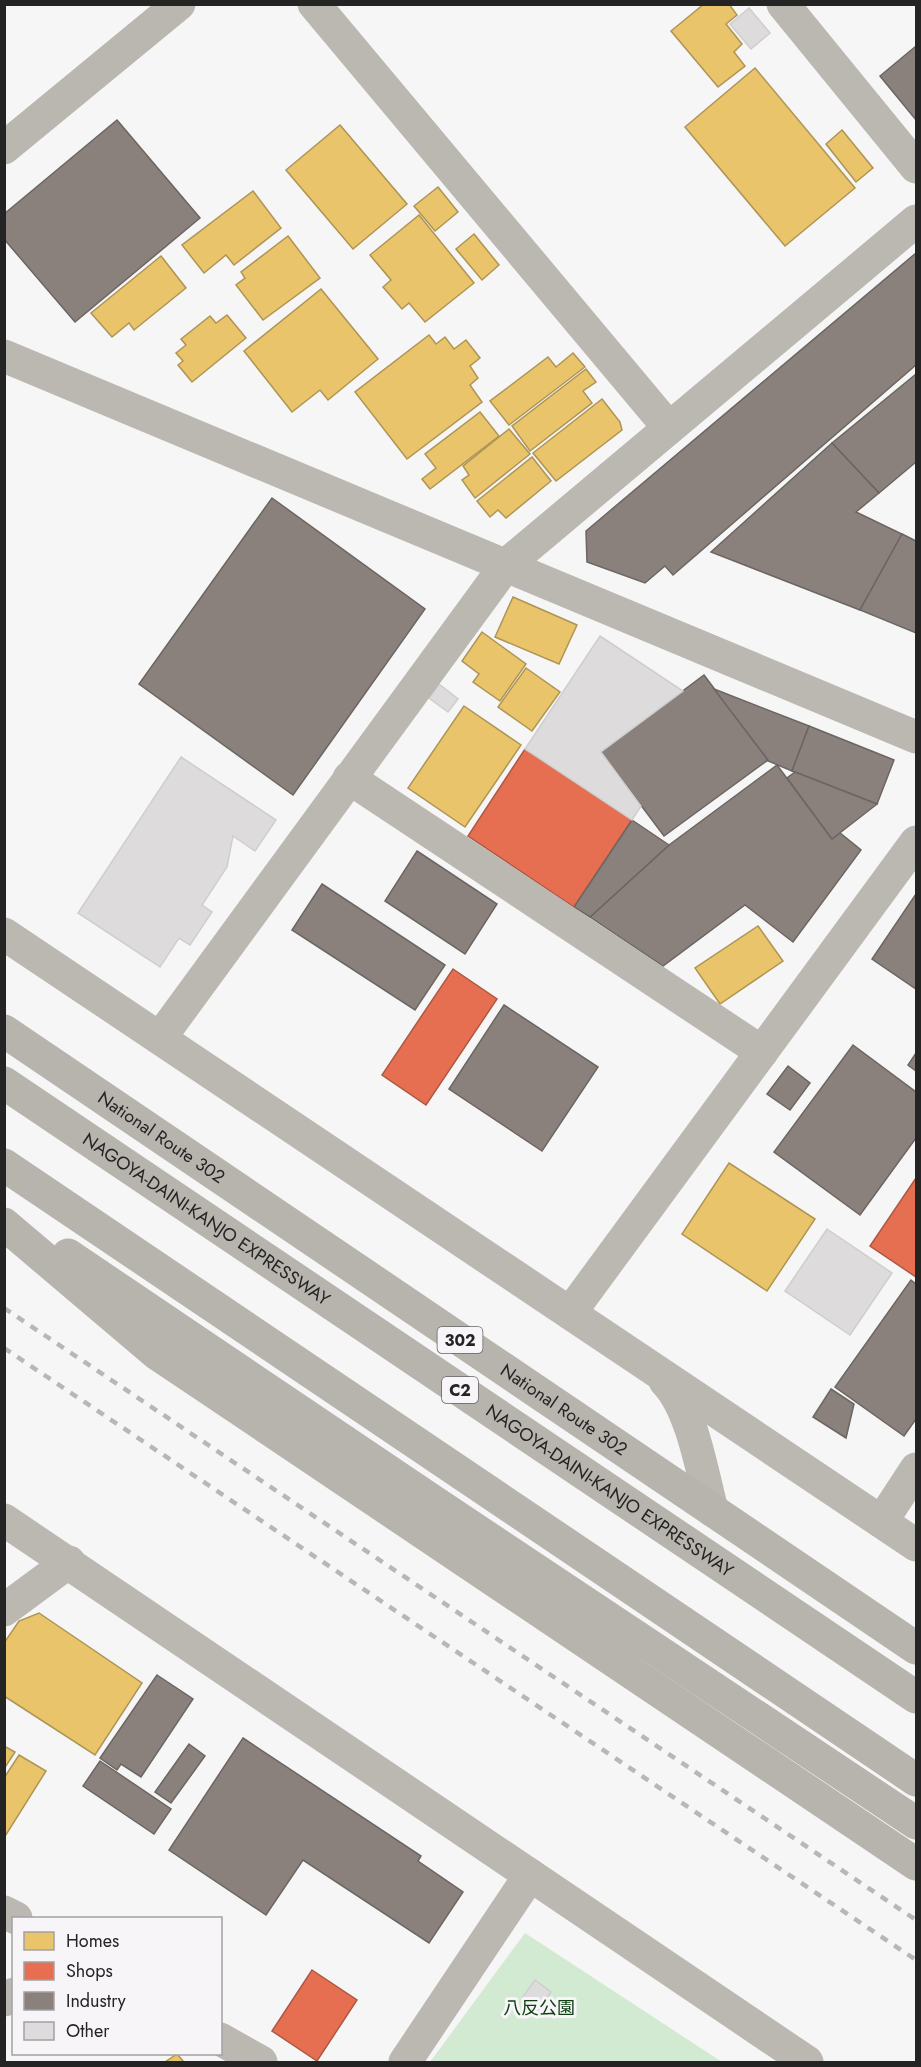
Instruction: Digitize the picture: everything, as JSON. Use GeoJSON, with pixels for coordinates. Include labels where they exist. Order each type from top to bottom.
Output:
{"type":"FeatureCollection","features":[{"type":"Feature","properties":{"kind":"highway","name":"National Route 302"},"geometry":{"type":"LineString","coordinates":[[4,1031],[916,1648]]}},
{"type":"Feature","properties":{"kind":"highway","name":"NAGOYA-DAINI-KANJO EXPRESSWAY"},"geometry":{"type":"LineString","coordinates":[[4,1083],[916,1697]]}},
{"type":"Feature","properties":{"kind":"highway"},"geometry":{"type":"LineString","coordinates":[[4,1165],[916,1780]]}},
{"type":"Feature","properties":{"kind":"highway"},"geometry":{"type":"LineString","coordinates":[[4,1212],[916,1823]]}},
{"type":"Feature","properties":{"kind":"highway"},"geometry":{"type":"LineString","coordinates":[[4,1224],[156,1353],[916,1864]]}},
{"type":"Feature","properties":{"kind":"street"},"geometry":{"type":"LineString","coordinates":[[4,148],[179,4]]}},
{"type":"Feature","properties":{"kind":"street"},"geometry":{"type":"LineString","coordinates":[[314,4],[669,428]]}},
{"type":"Feature","properties":{"kind":"street"},"geometry":{"type":"LineString","coordinates":[[783,4],[916,167]]}},
{"type":"Feature","properties":{"kind":"street"},"geometry":{"type":"LineString","coordinates":[[160,1038],[506,565],[916,221]]}},
{"type":"Feature","properties":{"kind":"street"},"geometry":{"type":"LineString","coordinates":[[4,356],[916,737]]}},
{"type":"Feature","properties":{"kind":"street"},"geometry":{"type":"LineString","coordinates":[[349,778],[762,1052]]}},
{"type":"Feature","properties":{"kind":"street"},"geometry":{"type":"LineString","coordinates":[[570,1313],[916,842]]}},
{"type":"Feature","properties":{"kind":"street"},"geometry":{"type":"LineString","coordinates":[[4,934],[916,1545]]}},
{"type":"Feature","properties":{"kind":"street"},"geometry":{"type":"LineString","coordinates":[[651,1367],[674,1390],[685,1413],[712,1510]]}},
{"type":"Feature","properties":{"kind":"street"},"geometry":{"type":"LineString","coordinates":[[882,1521],[916,1470]]}},
{"type":"Feature","properties":{"kind":"street"},"geometry":{"type":"LineString","coordinates":[[4,1520],[807,2062]]}},
{"type":"Feature","properties":{"kind":"street"},"geometry":{"type":"LineString","coordinates":[[4,1610],[69,1562]]}},
{"type":"Feature","properties":{"kind":"street"},"geometry":{"type":"LineString","coordinates":[[405,2062],[530,1875]]}},
{"type":"Feature","properties":{"kind":"street"},"geometry":{"type":"LineString","coordinates":[[222,2040],[261,2062]]}},
{"type":"Feature","properties":{"kind":"green space","name":"八反公園"},"geometry":{"type":"Polygon","coordinates":[[[525,1933],[722,2062],[430,2062],[525,1933]]]}},
{"type":"Feature","properties":{"kind":"building: Homes"},"geometry":{"type":"Polygon","coordinates":[[[704,4],[729,4],[737,15],[726,24],[742,44],[734,52],[745,66],[718,87],[671,31],[704,4]]]}},
{"type":"Feature","properties":{"kind":"building: Homes"},"geometry":{"type":"Polygon","coordinates":[[[755,68],[855,188],[785,246],[685,127],[755,68]]]}},
{"type":"Feature","properties":{"kind":"building: Homes"},"geometry":{"type":"Polygon","coordinates":[[[340,125],[407,204],[353,249],[286,170],[340,125]]]}},
{"type":"Feature","properties":{"kind":"building: Homes"},"geometry":{"type":"Polygon","coordinates":[[[842,130],[873,168],[856,182],[826,144],[842,130]]]}},
{"type":"Feature","properties":{"kind":"building: Homes"},"geometry":{"type":"Polygon","coordinates":[[[438,187],[458,212],[435,231],[414,206],[438,187]]]}},
{"type":"Feature","properties":{"kind":"building: Homes"},"geometry":{"type":"Polygon","coordinates":[[[253,191],[281,228],[234,265],[226,255],[204,273],[182,245],[253,191]]]}},
{"type":"Feature","properties":{"kind":"building: Homes"},"geometry":{"type":"Polygon","coordinates":[[[419,215],[474,283],[425,322],[409,303],[402,309],[383,287],[391,280],[370,255],[419,215]]]}},
{"type":"Feature","properties":{"kind":"building: Homes"},"geometry":{"type":"Polygon","coordinates":[[[474,234],[499,265],[482,280],[456,249],[474,234]]]}},
{"type":"Feature","properties":{"kind":"building: Homes"},"geometry":{"type":"Polygon","coordinates":[[[288,236],[320,278],[263,320],[236,285],[245,278],[241,272],[288,236]]]}},
{"type":"Feature","properties":{"kind":"building: Homes"},"geometry":{"type":"Polygon","coordinates":[[[161,256],[186,288],[134,330],[129,323],[112,337],[91,313],[161,256]]]}},
{"type":"Feature","properties":{"kind":"building: Homes"},"geometry":{"type":"Polygon","coordinates":[[[321,289],[378,359],[328,400],[320,390],[292,412],[244,351],[321,289]]]}},
{"type":"Feature","properties":{"kind":"building: Homes"},"geometry":{"type":"Polygon","coordinates":[[[227,315],[246,338],[192,382],[178,365],[183,361],[176,353],[186,345],[181,339],[210,316],[216,323],[227,315]]]}},
{"type":"Feature","properties":{"kind":"building: Homes"},"geometry":{"type":"Polygon","coordinates":[[[429,335],[436,344],[445,337],[454,349],[466,340],[480,358],[470,366],[478,378],[470,385],[482,402],[407,459],[355,392],[429,335]]]}},
{"type":"Feature","properties":{"kind":"building: Homes"},"geometry":{"type":"Polygon","coordinates":[[[573,353],[585,367],[509,425],[490,401],[548,357],[556,367],[573,353]]]}},
{"type":"Feature","properties":{"kind":"building: Homes"},"geometry":{"type":"Polygon","coordinates":[[[586,369],[596,382],[583,391],[592,403],[530,451],[512,426],[586,369]]]}},
{"type":"Feature","properties":{"kind":"building: Homes"},"geometry":{"type":"Polygon","coordinates":[[[602,399],[620,422],[622,430],[556,481],[533,453],[602,399]]]}},
{"type":"Feature","properties":{"kind":"building: Homes"},"geometry":{"type":"Polygon","coordinates":[[[480,412],[499,436],[430,489],[422,479],[436,468],[425,454],[480,412]]]}},
{"type":"Feature","properties":{"kind":"building: Homes"},"geometry":{"type":"Polygon","coordinates":[[[509,429],[530,454],[475,498],[462,480],[469,475],[463,466],[509,429]]]}},
{"type":"Feature","properties":{"kind":"building: Homes"},"geometry":{"type":"Polygon","coordinates":[[[532,457],[551,481],[506,518],[498,510],[490,517],[477,501],[532,457]]]}},
{"type":"Feature","properties":{"kind":"building: Homes"},"geometry":{"type":"Polygon","coordinates":[[[513,597],[577,625],[559,664],[495,637],[513,597]]]}},
{"type":"Feature","properties":{"kind":"building: Homes"},"geometry":{"type":"Polygon","coordinates":[[[482,632],[526,664],[500,701],[473,682],[479,674],[462,661],[482,632]]]}},
{"type":"Feature","properties":{"kind":"building: Homes"},"geometry":{"type":"Polygon","coordinates":[[[526,668],[560,692],[532,731],[498,707],[526,668]]]}},
{"type":"Feature","properties":{"kind":"building: Homes"},"geometry":{"type":"Polygon","coordinates":[[[464,706],[521,745],[465,827],[408,788],[464,706]]]}},
{"type":"Feature","properties":{"kind":"building: Homes"},"geometry":{"type":"Polygon","coordinates":[[[758,926],[783,961],[720,1004],[695,968],[758,926]]]}},
{"type":"Feature","properties":{"kind":"building: Homes"},"geometry":{"type":"Polygon","coordinates":[[[729,1163],[815,1219],[767,1291],[682,1234],[729,1163]]]}},
{"type":"Feature","properties":{"kind":"building: Homes"},"geometry":{"type":"Polygon","coordinates":[[[39,1613],[142,1683],[95,1755],[4,1696],[4,1643],[19,1621],[39,1613]]]}},
{"type":"Feature","properties":{"kind":"building: Homes"},"geometry":{"type":"Polygon","coordinates":[[[4,1746],[15,1752],[4,1769],[4,1746]]]}},
{"type":"Feature","properties":{"kind":"building: Homes"},"geometry":{"type":"Polygon","coordinates":[[[19,1755],[46,1771],[4,1838],[4,1778],[19,1755]]]}},
{"type":"Feature","properties":{"kind":"building: Homes"},"geometry":{"type":"Polygon","coordinates":[[[178,2055],[184,2062],[165,2062],[178,2055]]]}},
{"type":"Feature","properties":{"kind":"building: Shops"},"geometry":{"type":"Polygon","coordinates":[[[525,749],[632,820],[574,907],[468,836],[525,749]]]}},
{"type":"Feature","properties":{"kind":"building: Shops"},"geometry":{"type":"Polygon","coordinates":[[[453,969],[497,999],[426,1105],[382,1075],[453,969]]]}},
{"type":"Feature","properties":{"kind":"building: Shops"},"geometry":{"type":"Polygon","coordinates":[[[916,1178],[916,1277],[870,1246],[916,1178]]]}},
{"type":"Feature","properties":{"kind":"building: Shops"},"geometry":{"type":"Polygon","coordinates":[[[312,1970],[357,2000],[317,2061],[272,2031],[312,1970]]]}},
{"type":"Feature","properties":{"kind":"building: Industry"},"geometry":{"type":"Polygon","coordinates":[[[916,46],[916,120],[880,76],[916,46]]]}},
{"type":"Feature","properties":{"kind":"building: Industry"},"geometry":{"type":"Polygon","coordinates":[[[117,120],[200,218],[75,322],[4,239],[4,214],[117,120]]]}},
{"type":"Feature","properties":{"kind":"building: Industry"},"geometry":{"type":"Polygon","coordinates":[[[916,253],[916,365],[673,575],[665,566],[645,583],[587,562],[586,531],[916,253]]]}},
{"type":"Feature","properties":{"kind":"building: Industry"},"geometry":{"type":"Polygon","coordinates":[[[916,374],[916,462],[879,493],[832,443],[916,374]]]}},
{"type":"Feature","properties":{"kind":"building: Industry"},"geometry":{"type":"Polygon","coordinates":[[[832,443],[879,493],[856,512],[902,534],[860,610],[711,552],[832,443]]]}},
{"type":"Feature","properties":{"kind":"building: Industry"},"geometry":{"type":"Polygon","coordinates":[[[272,498],[425,609],[293,795],[139,684],[272,498]]]}},
{"type":"Feature","properties":{"kind":"building: Industry"},"geometry":{"type":"Polygon","coordinates":[[[902,534],[916,541],[916,633],[860,610],[902,534]]]}},
{"type":"Feature","properties":{"kind":"building: Industry"},"geometry":{"type":"Polygon","coordinates":[[[704,675],[768,760],[664,836],[601,752],[704,675]]]}},
{"type":"Feature","properties":{"kind":"building: Industry"},"geometry":{"type":"Polygon","coordinates":[[[714,689],[809,726],[792,771],[766,760],[768,760],[714,689]]]}},
{"type":"Feature","properties":{"kind":"building: Industry"},"geometry":{"type":"Polygon","coordinates":[[[809,726],[894,760],[877,804],[792,771],[809,726]]]}},
{"type":"Feature","properties":{"kind":"building: Industry"},"geometry":{"type":"Polygon","coordinates":[[[777,765],[832,839],[840,833],[861,850],[793,942],[745,905],[663,966],[590,917],[669,845],[777,765]]]}},
{"type":"Feature","properties":{"kind":"building: Industry"},"geometry":{"type":"Polygon","coordinates":[[[795,772],[877,804],[832,839],[787,778],[795,772]]]}},
{"type":"Feature","properties":{"kind":"building: Industry"},"geometry":{"type":"Polygon","coordinates":[[[632,820],[669,845],[590,917],[574,907],[632,820]]]}},
{"type":"Feature","properties":{"kind":"building: Industry"},"geometry":{"type":"Polygon","coordinates":[[[417,851],[497,904],[465,954],[385,901],[417,851]]]}},
{"type":"Feature","properties":{"kind":"building: Industry"},"geometry":{"type":"Polygon","coordinates":[[[322,884],[445,965],[415,1010],[292,930],[322,884]]]}},
{"type":"Feature","properties":{"kind":"building: Industry"},"geometry":{"type":"Polygon","coordinates":[[[916,894],[916,989],[872,959],[916,894]]]}},
{"type":"Feature","properties":{"kind":"building: Industry"},"geometry":{"type":"Polygon","coordinates":[[[504,1005],[598,1067],[542,1151],[449,1089],[504,1005]]]}},
{"type":"Feature","properties":{"kind":"building: Industry"},"geometry":{"type":"Polygon","coordinates":[[[853,1045],[916,1092],[916,1138],[860,1215],[774,1152],[853,1045]]]}},
{"type":"Feature","properties":{"kind":"building: Industry"},"geometry":{"type":"Polygon","coordinates":[[[916,1053],[916,1071],[908,1065],[916,1053]]]}},
{"type":"Feature","properties":{"kind":"building: Industry"},"geometry":{"type":"Polygon","coordinates":[[[788,1066],[810,1083],[790,1110],[767,1094],[788,1066]]]}},
{"type":"Feature","properties":{"kind":"building: Industry"},"geometry":{"type":"Polygon","coordinates":[[[911,1280],[916,1284],[916,1419],[904,1436],[835,1387],[911,1280]]]}},
{"type":"Feature","properties":{"kind":"building: Industry"},"geometry":{"type":"Polygon","coordinates":[[[831,1389],[854,1404],[846,1438],[813,1417],[831,1389]]]}},
{"type":"Feature","properties":{"kind":"building: Industry"},"geometry":{"type":"Polygon","coordinates":[[[157,1675],[193,1699],[141,1777],[121,1764],[117,1770],[100,1758],[157,1675]]]}},
{"type":"Feature","properties":{"kind":"building: Industry"},"geometry":{"type":"Polygon","coordinates":[[[243,1738],[421,1856],[418,1861],[463,1892],[429,1943],[303,1860],[266,1915],[169,1850],[243,1738]]]}},
{"type":"Feature","properties":{"kind":"building: Industry"},"geometry":{"type":"Polygon","coordinates":[[[189,1744],[205,1756],[171,1803],[155,1792],[189,1744]]]}},
{"type":"Feature","properties":{"kind":"building: Industry"},"geometry":{"type":"Polygon","coordinates":[[[100,1761],[171,1809],[154,1834],[83,1786],[100,1761]]]}},
{"type":"Feature","properties":{"kind":"building: Other"},"geometry":{"type":"Polygon","coordinates":[[[749,8],[770,33],[751,49],[730,24],[749,8]]]}},
{"type":"Feature","properties":{"kind":"building: Other"},"geometry":{"type":"Polygon","coordinates":[[[600,636],[683,691],[601,752],[641,806],[632,820],[525,749],[600,636]]]}},
{"type":"Feature","properties":{"kind":"building: Other"},"geometry":{"type":"Polygon","coordinates":[[[439,684],[458,699],[448,712],[429,698],[439,684]]]}},
{"type":"Feature","properties":{"kind":"building: Other"},"geometry":{"type":"Polygon","coordinates":[[[181,757],[276,820],[255,851],[233,836],[227,867],[202,905],[212,912],[190,945],[179,938],[160,967],[78,913],[181,757]]]}},
{"type":"Feature","properties":{"kind":"building: Other"},"geometry":{"type":"Polygon","coordinates":[[[827,1229],[892,1273],[850,1335],[785,1291],[827,1229]]]}},
{"type":"Feature","properties":{"kind":"building: Other"},"geometry":{"type":"Polygon","coordinates":[[[535,1980],[551,1992],[538,2010],[522,1998],[535,1980]]]}},
{"type":"Feature","properties":{"kind":"railway"},"geometry":{"type":"LineString","coordinates":[[4,1308],[916,1920]]}},
{"type":"Feature","properties":{"kind":"railway"},"geometry":{"type":"LineString","coordinates":[[4,1348],[916,1960]]}}]}
